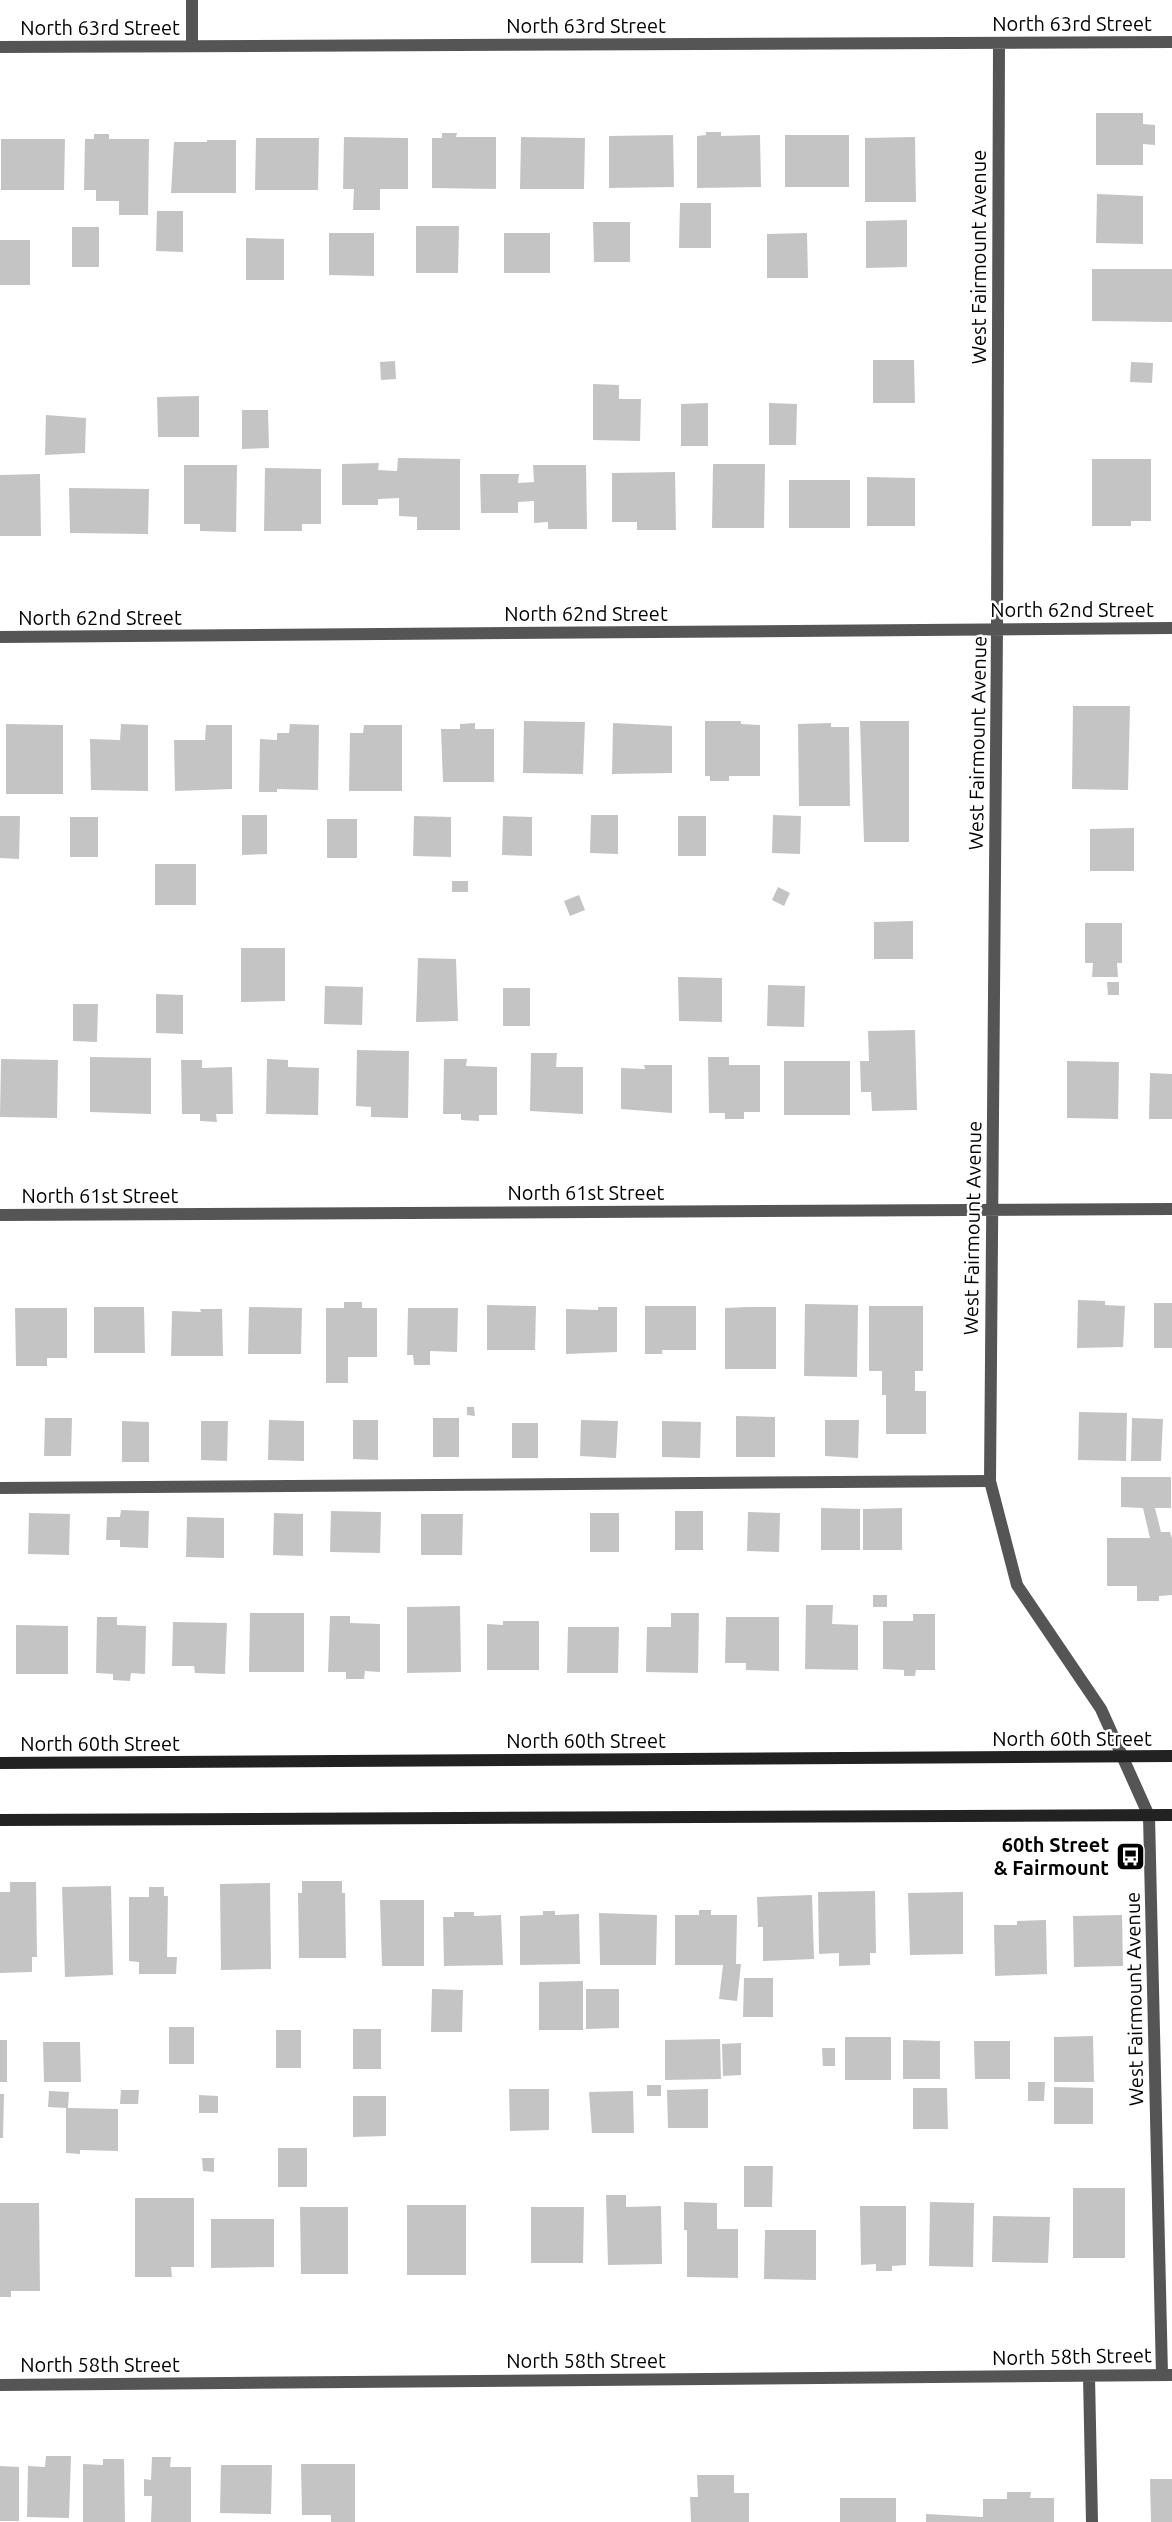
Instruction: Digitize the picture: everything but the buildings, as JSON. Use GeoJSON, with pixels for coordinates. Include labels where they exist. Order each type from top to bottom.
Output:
{"type":"FeatureCollection","features":[{"type":"Feature","properties":{"kind":"main road","name":"North 60th Street"},"geometry":{"type":"LineString","coordinates":[[0,1762],[1172,1756]]}},
{"type":"Feature","properties":{"kind":"main road"},"geometry":{"type":"LineString","coordinates":[[0,1820],[1172,1815]]}},
{"type":"Feature","properties":{"kind":"street"},"geometry":{"type":"LineString","coordinates":[[192,0],[192,46]]}},
{"type":"Feature","properties":{"kind":"street","name":"North 63rd Street"},"geometry":{"type":"LineString","coordinates":[[0,47],[1172,42]]}},
{"type":"Feature","properties":{"kind":"street","name":"West Fairmount Avenue"},"geometry":{"type":"LineString","coordinates":[[999,43],[990,1481],[1017,1585],[1101,1709],[1149,1816],[1167,2375]]}},
{"type":"Feature","properties":{"kind":"street","name":"North 62nd Street"},"geometry":{"type":"LineString","coordinates":[[0,638],[1172,628]]}},
{"type":"Feature","properties":{"kind":"street","name":"North 61st Street"},"geometry":{"type":"LineString","coordinates":[[0,1215],[1172,1209]]}},
{"type":"Feature","properties":{"kind":"street"},"geometry":{"type":"LineString","coordinates":[[0,1488],[990,1481]]}},
{"type":"Feature","properties":{"kind":"street","name":"North 58th Street"},"geometry":{"type":"LineString","coordinates":[[0,2385],[1167,2375]]}},
{"type":"Feature","properties":{"kind":"street"},"geometry":{"type":"LineString","coordinates":[[1089,2376],[1092,2522]]}},
{"type":"Feature","properties":{"kind":"place","name":"60th Street & Fairmount"},"geometry":{"type":"Point","coordinates":[1130,1856]}}]}
